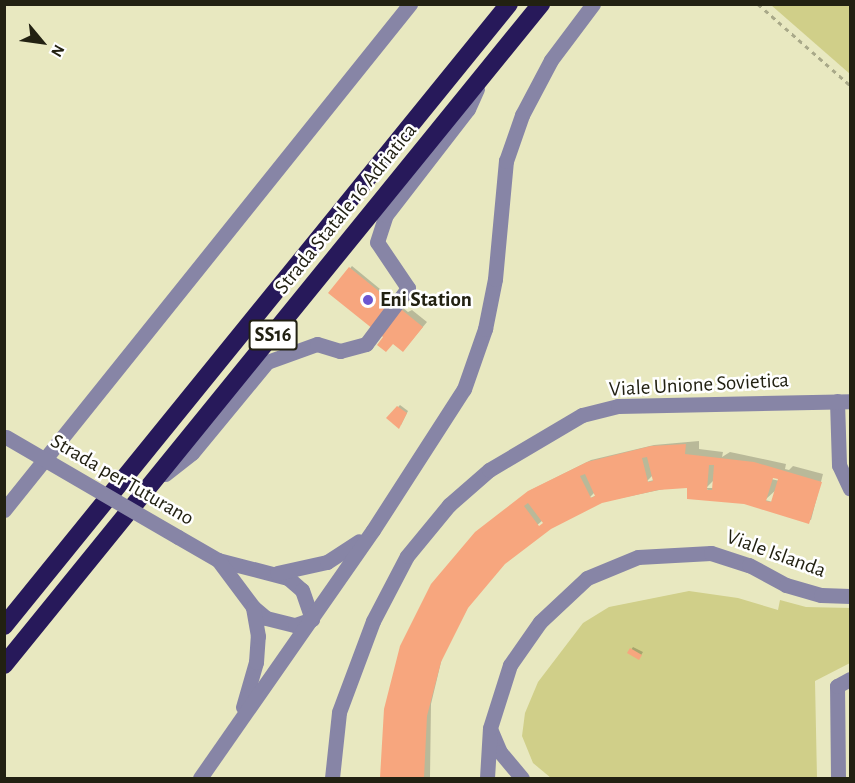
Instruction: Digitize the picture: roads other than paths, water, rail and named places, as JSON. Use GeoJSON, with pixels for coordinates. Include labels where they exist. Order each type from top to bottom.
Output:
{"type":"FeatureCollection","features":[{"type":"Feature","properties":{"kind":"highway","name":"Strada Statale 16 Adriatica"},"geometry":{"type":"LineString","coordinates":[[4,626],[509,4]]}},
{"type":"Feature","properties":{"kind":"highway","name":"Strada Statale 16 Adriatica"},"geometry":{"type":"LineString","coordinates":[[4,665],[541,4]]}},
{"type":"Feature","properties":{"kind":"street"},"geometry":{"type":"LineString","coordinates":[[4,510],[410,4]]}},
{"type":"Feature","properties":{"kind":"street"},"geometry":{"type":"LineString","coordinates":[[200,778],[373,530],[464,389],[484,329],[495,279],[506,161],[522,115],[551,60],[593,4]]}},
{"type":"Feature","properties":{"kind":"street"},"geometry":{"type":"LineString","coordinates":[[150,485],[192,453],[267,362],[317,344],[340,351],[366,344],[408,288],[377,242],[386,215],[468,109],[483,75]]}},
{"type":"Feature","properties":{"kind":"street"},"geometry":{"type":"LineString","coordinates":[[844,401],[839,465],[850,489]]}},
{"type":"Feature","properties":{"kind":"street","name":"Viale Unione Sovietica"},"geometry":{"type":"LineString","coordinates":[[332,778],[339,712],[373,621],[407,556],[449,505],[489,470],[582,415],[618,406],[844,401]]}},
{"type":"Feature","properties":{"kind":"street","name":"Strada per Tuturano"},"geometry":{"type":"LineString","coordinates":[[5,437],[218,560]]}},
{"type":"Feature","properties":{"kind":"street"},"geometry":{"type":"LineString","coordinates":[[274,573],[327,562],[373,530]]}},
{"type":"Feature","properties":{"kind":"street","name":"Viale Islanda"},"geometry":{"type":"LineString","coordinates":[[487,778],[490,728],[510,665],[540,622],[587,578],[619,562],[670,553],[711,553],[749,565],[786,585],[821,595],[850,596]]}},
{"type":"Feature","properties":{"kind":"street"},"geometry":{"type":"LineString","coordinates":[[218,560],[274,573],[302,590],[312,619]]}},
{"type":"Feature","properties":{"kind":"street"},"geometry":{"type":"LineString","coordinates":[[218,560],[253,607],[280,624],[295,625],[312,619]]}},
{"type":"Feature","properties":{"kind":"street"},"geometry":{"type":"LineString","coordinates":[[236,726],[256,662],[258,636],[253,607]]}},
{"type":"Feature","properties":{"kind":"street"},"geometry":{"type":"LineString","coordinates":[[838,778],[837,686],[850,679]]}},
{"type":"Feature","properties":{"kind":"street"},"geometry":{"type":"LineString","coordinates":[[490,728],[500,752],[522,778]]}},
{"type":"Feature","properties":{"kind":"place","name":"Eni Station"},"geometry":{"type":"Point","coordinates":[368,300]}}]}
